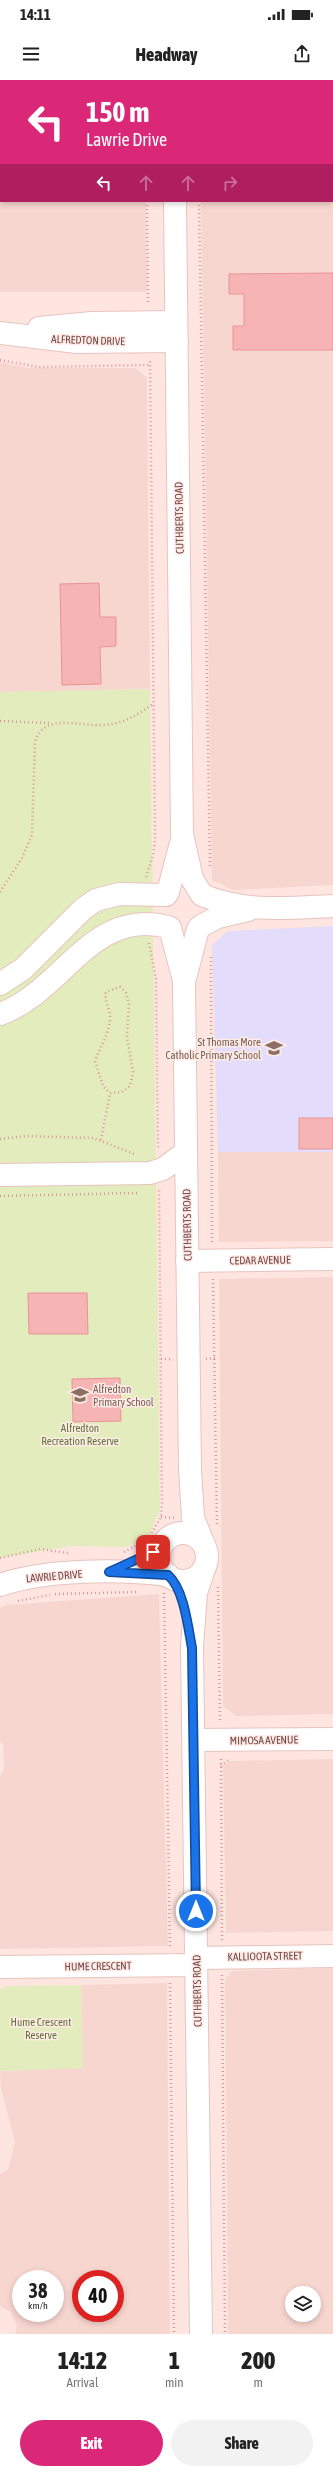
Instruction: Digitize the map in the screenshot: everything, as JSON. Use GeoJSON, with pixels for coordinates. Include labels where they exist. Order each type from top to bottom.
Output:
{"type":"FeatureCollection","features":[{"type":"Feature","properties":{"kind":"street","name":"CUTHBERTS ROAD"},"geometry":{"type":"LineString","coordinates":[[175,202],[182,834],[192,879],[204,888]]}},
{"type":"Feature","properties":{"kind":"street","name":"ALFREDTON DRIVE"},"geometry":{"type":"LineString","coordinates":[[0,333],[77,342],[149,332],[177,331]]}},
{"type":"Feature","properties":{"kind":"street","name":"CUTHBERTS ROAD"},"geometry":{"type":"LineString","coordinates":[[167,894],[182,834]]}},
{"type":"Feature","properties":{"kind":"street"},"geometry":{"type":"LineString","coordinates":[[0,984],[24,969],[84,909],[96,900],[114,894],[144,896],[167,894],[184,886],[204,888],[226,903],[256,908],[333,906]]}},
{"type":"Feature","properties":{"kind":"street"},"geometry":{"type":"LineString","coordinates":[[199,927],[207,909],[204,888]]}},
{"type":"Feature","properties":{"kind":"street"},"geometry":{"type":"LineString","coordinates":[[167,894],[160,909],[162,917],[169,928]]}},
{"type":"Feature","properties":{"kind":"street"},"geometry":{"type":"LineString","coordinates":[[0,1014],[35,997],[81,952],[99,938],[114,931],[145,923],[184,933],[218,917],[256,908]]}},
{"type":"Feature","properties":{"kind":"street","name":"CUTHBERTS ROAD"},"geometry":{"type":"LineString","coordinates":[[184,982],[199,927]]}},
{"type":"Feature","properties":{"kind":"street","name":"CUTHBERTS ROAD"},"geometry":{"type":"LineString","coordinates":[[169,928],[184,982],[190,1469],[193,1518],[211,1539],[204,1569],[196,1592],[192,1648],[195,1740],[201,2334]]}},
{"type":"Feature","properties":{"kind":"street"},"geometry":{"type":"LineString","coordinates":[[0,1175],[150,1173],[163,1169],[186,1152]]}},
{"type":"Feature","properties":{"kind":"street","name":"CEDAR AVENUE"},"geometry":{"type":"LineString","coordinates":[[188,1261],[333,1259]]}},
{"type":"Feature","properties":{"kind":"street","name":"CUTHBERTS ROAD"},"geometry":{"type":"LineString","coordinates":[[190,1469],[163,1571],[186,1614],[192,1648]]}},
{"type":"Feature","properties":{"kind":"street"},"geometry":{"type":"LineString","coordinates":[[204,1569],[198,1576],[189,1581],[179,1581],[163,1571],[177,1534],[188,1534],[199,1539],[211,1539]]}},
{"type":"Feature","properties":{"kind":"street","name":"LAWRIE DRIVE"},"geometry":{"type":"LineString","coordinates":[[0,1584],[38,1576],[163,1571]]}},
{"type":"Feature","properties":{"kind":"street","name":"MIMOSA AVENUE"},"geometry":{"type":"LineString","coordinates":[[195,1740],[333,1739]]}},
{"type":"Feature","properties":{"kind":"street","name":"KALLIOOTA STREET"},"geometry":{"type":"LineString","coordinates":[[197,1961],[333,1956]]}},
{"type":"Feature","properties":{"kind":"street","name":"HUME CRESCENT"},"geometry":{"type":"LineString","coordinates":[[0,1967],[197,1961]]}},
{"type":"Feature","properties":{"kind":"path"},"geometry":{"type":"LineString","coordinates":[[144,896],[155,840],[147,202]]}},
{"type":"Feature","properties":{"kind":"path"},"geometry":{"type":"LineString","coordinates":[[199,202],[204,888]]}},
{"type":"Feature","properties":{"kind":"path"},"geometry":{"type":"LineString","coordinates":[[0,360],[38,367],[150,365]]}},
{"type":"Feature","properties":{"kind":"path"},"geometry":{"type":"LineString","coordinates":[[0,721],[49,724],[112,724],[132,718],[154,703]]}},
{"type":"Feature","properties":{"kind":"path"},"geometry":{"type":"LineString","coordinates":[[0,892],[22,858],[32,835],[34,742],[41,729],[49,724]]}},
{"type":"Feature","properties":{"kind":"path"},"geometry":{"type":"LineString","coordinates":[[145,923],[156,979],[158,1156]]}},
{"type":"Feature","properties":{"kind":"path"},"geometry":{"type":"LineString","coordinates":[[211,953],[212,1244]]}},
{"type":"Feature","properties":{"kind":"path"},"geometry":{"type":"LineString","coordinates":[[120,987],[126,993],[128,1004],[127,1037],[133,1072],[130,1086],[122,1092],[110,1094],[103,1086],[95,1061],[108,1031],[110,1018],[105,998],[106,992],[120,987]]}},
{"type":"Feature","properties":{"kind":"path"},"geometry":{"type":"LineString","coordinates":[[101,1140],[110,1094]]}},
{"type":"Feature","properties":{"kind":"path"},"geometry":{"type":"LineString","coordinates":[[0,1139],[26,1136],[86,1138],[101,1140],[136,1154]]}},
{"type":"Feature","properties":{"kind":"path"},"geometry":{"type":"LineString","coordinates":[[0,1196],[140,1192]]}},
{"type":"Feature","properties":{"kind":"path"},"geometry":{"type":"LineString","coordinates":[[153,1193],[159,1193],[162,1505],[161,1517],[148,1539],[163,1571],[170,1948]]}},
{"type":"Feature","properties":{"kind":"path"},"geometry":{"type":"LineString","coordinates":[[211,1539],[213,1276]]}},
{"type":"Feature","properties":{"kind":"path"},"geometry":{"type":"LineString","coordinates":[[218,1585],[222,1936]]}},
{"type":"Feature","properties":{"kind":"path"},"geometry":{"type":"LineString","coordinates":[[13,1602],[54,1594],[138,1592]]}},
{"type":"Feature","properties":{"kind":"path"},"geometry":{"type":"LineString","coordinates":[[221,1767],[227,1760],[233,1759]]}},
{"type":"Feature","properties":{"kind":"path"},"geometry":{"type":"LineString","coordinates":[[222,1974],[225,2334]]}},
{"type":"Feature","properties":{"kind":"path"},"geometry":{"type":"LineString","coordinates":[[170,1979],[174,2334]]}},
{"type":"Feature","properties":{"kind":"shaded area"},"geometry":{"type":"Polygon","coordinates":[[[0,202],[146,202],[147,292],[0,292],[0,202]]]}},
{"type":"Feature","properties":{"kind":"shaded area"},"geometry":{"type":"Polygon","coordinates":[[[201,202],[333,202],[333,885],[233,890],[212,880],[201,202]]]}},
{"type":"Feature","properties":{"kind":"shaded area"},"geometry":{"type":"Polygon","coordinates":[[[0,362],[27,368],[136,368],[147,378],[150,689],[0,692],[0,362]]]}},
{"type":"Feature","properties":{"kind":"shaded area","name":"St Thomas More Catholic Primary School"},"geometry":{"type":"Polygon","coordinates":[[[333,926],[333,1152],[218,1152],[212,945],[228,931],[333,926]]]}},
{"type":"Feature","properties":{"kind":"shaded area"},"geometry":{"type":"Polygon","coordinates":[[[218,1152],[333,1152],[333,1241],[219,1242],[218,1152]]]}},
{"type":"Feature","properties":{"kind":"shaded area"},"geometry":{"type":"Polygon","coordinates":[[[333,1277],[333,1714],[236,1716],[223,1706],[219,1279],[333,1277]]]}},
{"type":"Feature","properties":{"kind":"shaded area"},"geometry":{"type":"Polygon","coordinates":[[[159,1594],[168,1946],[0,1949],[0,1776],[4,1770],[3,1744],[0,1741],[0,1608],[6,1605],[159,1594]]]}},
{"type":"Feature","properties":{"kind":"shaded area"},"geometry":{"type":"Polygon","coordinates":[[[333,1759],[333,1931],[226,1933],[223,1766],[230,1761],[333,1759]]]}},
{"type":"Feature","properties":{"kind":"shaded area"},"geometry":{"type":"Polygon","coordinates":[[[333,1968],[333,2334],[228,2334],[225,1980],[232,1971],[333,1968]]]}},
{"type":"Feature","properties":{"kind":"shaded area"},"geometry":{"type":"Polygon","coordinates":[[[167,1983],[170,2334],[15,2334],[17,2326],[15,2322],[64,2322],[64,2270],[12,2270],[12,2316],[10,2312],[0,2306],[0,2174],[8,2169],[15,2142],[1,2088],[0,2071],[83,2068],[81,1985],[167,1983]]]}},
{"type":"Feature","properties":{"kind":"green space","name":"Alfredton Recreation Reserve"},"geometry":{"type":"Polygon","coordinates":[[[150,689],[160,1510],[148,1538],[126,1547],[71,1546],[0,1558],[0,692],[150,689]]]}},
{"type":"Feature","properties":{"kind":"green space","name":"Hume Crescent Reserve"},"geometry":{"type":"Polygon","coordinates":[[[81,1985],[83,2068],[0,2071],[0,1990],[5,1986],[81,1985]]]}},
{"type":"Feature","properties":{"kind":"building"},"geometry":{"type":"Polygon","coordinates":[[[333,273],[333,350],[233,350],[233,326],[244,326],[244,294],[229,294],[229,274],[333,273]]]}},
{"type":"Feature","properties":{"kind":"building"},"geometry":{"type":"Polygon","coordinates":[[[99,583],[100,617],[116,617],[116,646],[100,647],[101,684],[62,685],[60,584],[99,583]]]}},
{"type":"Feature","properties":{"kind":"building"},"geometry":{"type":"Polygon","coordinates":[[[299,1118],[333,1118],[333,1149],[299,1149],[299,1118]]]}},
{"type":"Feature","properties":{"kind":"building"},"geometry":{"type":"Polygon","coordinates":[[[28,1293],[87,1293],[88,1334],[29,1334],[28,1293]]]}},
{"type":"Feature","properties":{"kind":"building"},"geometry":{"type":"Polygon","coordinates":[[[120,1378],[121,1421],[73,1422],[72,1379],[120,1378]]]}},
{"type":"Feature","properties":{"kind":"place","name":"St Thomas More Catholic Primary School"},"geometry":{"type":"Point","coordinates":[274,1048]}},
{"type":"Feature","properties":{"kind":"place","name":"Alfredton Primary School"},"geometry":{"type":"Point","coordinates":[80,1395]}},
{"type":"Feature","properties":{"kind":"route"},"geometry":{"type":"LineString","coordinates":[[153,1552],[109,1572],[168,1575],[176,1587],[186,1614],[192,1648],[195,1740],[196,1911]]}}]}
